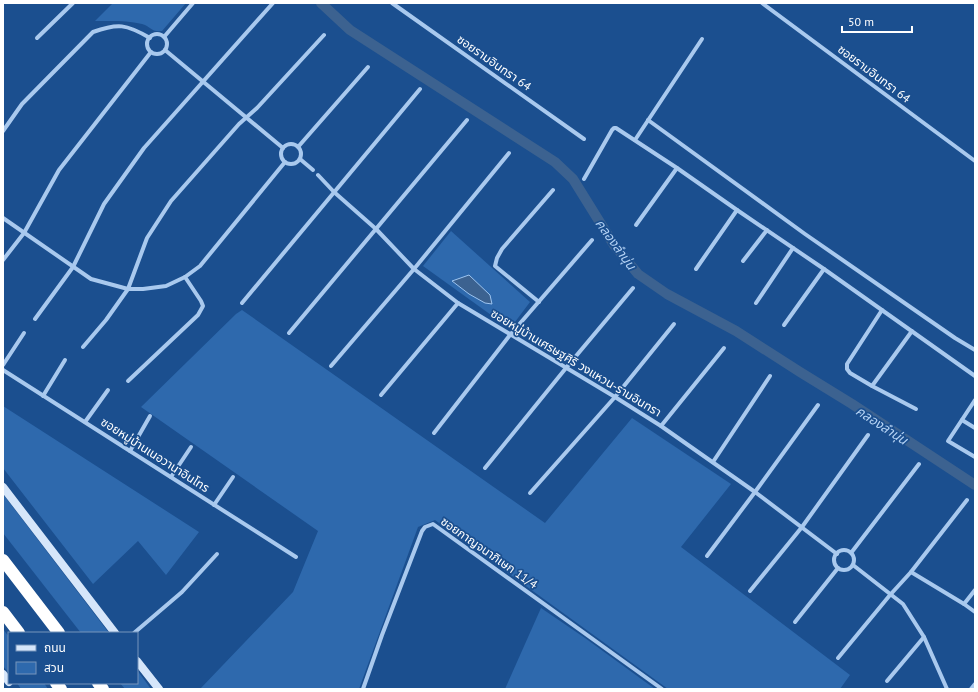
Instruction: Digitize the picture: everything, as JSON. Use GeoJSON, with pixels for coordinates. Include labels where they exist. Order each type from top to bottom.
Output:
{"type":"FeatureCollection","features":[{"type":"Feature","properties":{"kind":"highway"},"geometry":{"type":"LineString","coordinates":[[3,560],[58,632]]}},
{"type":"Feature","properties":{"kind":"highway"},"geometry":{"type":"LineString","coordinates":[[3,612],[18,632]]}},
{"type":"Feature","properties":{"kind":"main road"},"geometry":{"type":"LineString","coordinates":[[3,487],[114,632]]}},
{"type":"Feature","properties":{"kind":"main road"},"geometry":{"type":"LineString","coordinates":[[138,663],[159,689]]}},
{"type":"Feature","properties":{"kind":"street"},"geometry":{"type":"LineString","coordinates":[[36,38],[73,3]]}},
{"type":"Feature","properties":{"kind":"street"},"geometry":{"type":"LineString","coordinates":[[164,36],[193,3]]}},
{"type":"Feature","properties":{"kind":"street"},"geometry":{"type":"LineString","coordinates":[[34,319],[73,268],[104,204],[144,148],[273,3]]}},
{"type":"Feature","properties":{"kind":"street","name":"ซอยรามอินทรา 64"},"geometry":{"type":"LineString","coordinates":[[392,3],[584,139]]}},
{"type":"Feature","properties":{"kind":"street","name":"ซอยรามอินทรา 64"},"geometry":{"type":"LineString","coordinates":[[762,3],[975,161]]}},
{"type":"Feature","properties":{"kind":"street"},"geometry":{"type":"LineString","coordinates":[[3,131],[22,104],[93,32],[108,27],[120,26],[137,30],[150,38]]}},
{"type":"Feature","properties":{"kind":"street"},"geometry":{"type":"LineString","coordinates":[[155,34],[164,36],[167,42],[165,50],[160,53],[151,52],[147,43],[150,38],[155,34]]}},
{"type":"Feature","properties":{"kind":"street"},"geometry":{"type":"LineString","coordinates":[[83,347],[106,320],[128,289],[147,238],[171,201],[239,124],[257,108],[324,35]]}},
{"type":"Feature","properties":{"kind":"street"},"geometry":{"type":"LineString","coordinates":[[635,140],[702,39]]}},
{"type":"Feature","properties":{"kind":"street"},"geometry":{"type":"LineString","coordinates":[[165,50],[284,148]]}},
{"type":"Feature","properties":{"kind":"street"},"geometry":{"type":"LineString","coordinates":[[3,260],[24,233],[59,170],[151,52]]}},
{"type":"Feature","properties":{"kind":"street"},"geometry":{"type":"LineString","coordinates":[[298,147],[368,67]]}},
{"type":"Feature","properties":{"kind":"street"},"geometry":{"type":"LineString","coordinates":[[242,303],[420,89]]}},
{"type":"Feature","properties":{"kind":"street"},"geometry":{"type":"LineString","coordinates":[[288,333],[467,120]]}},
{"type":"Feature","properties":{"kind":"street"},"geometry":{"type":"LineString","coordinates":[[648,120],[805,234],[955,338],[975,350]]}},
{"type":"Feature","properties":{"kind":"street"},"geometry":{"type":"LineString","coordinates":[[584,179],[614,128],[616,128],[824,269],[975,376]]}},
{"type":"Feature","properties":{"kind":"street"},"geometry":{"type":"LineString","coordinates":[[289,144],[298,147],[301,153],[300,159],[292,164],[285,162],[281,154],[284,148],[289,144]]}},
{"type":"Feature","properties":{"kind":"street"},"geometry":{"type":"LineString","coordinates":[[331,366],[414,269],[509,153]]}},
{"type":"Feature","properties":{"kind":"street"},"geometry":{"type":"LineString","coordinates":[[300,159],[313,170]]}},
{"type":"Feature","properties":{"kind":"street"},"geometry":{"type":"LineString","coordinates":[[3,218],[73,268],[91,279],[128,289],[166,286],[185,277],[200,266],[285,162]]}},
{"type":"Feature","properties":{"kind":"street"},"geometry":{"type":"LineString","coordinates":[[636,225],[677,168]]}},
{"type":"Feature","properties":{"kind":"street","name":"ซอยหมู่บ้านเศรษฐศิริ วงแหวน-รามอินทรา"},"geometry":{"type":"LineString","coordinates":[[318,175],[334,192],[376,228],[414,269],[458,303],[615,397],[660,426],[755,492],[837,554]]}},
{"type":"Feature","properties":{"kind":"street"},"geometry":{"type":"LineString","coordinates":[[539,302],[495,266],[502,249],[553,190]]}},
{"type":"Feature","properties":{"kind":"street"},"geometry":{"type":"LineString","coordinates":[[696,269],[737,210]]}},
{"type":"Feature","properties":{"kind":"street"},"geometry":{"type":"LineString","coordinates":[[742,261],[767,230]]}},
{"type":"Feature","properties":{"kind":"street"},"geometry":{"type":"LineString","coordinates":[[434,433],[510,335],[592,240]]}},
{"type":"Feature","properties":{"kind":"street"},"geometry":{"type":"LineString","coordinates":[[756,303],[793,248]]}},
{"type":"Feature","properties":{"kind":"street"},"geometry":{"type":"LineString","coordinates":[[784,325],[824,269]]}},
{"type":"Feature","properties":{"kind":"street"},"geometry":{"type":"LineString","coordinates":[[128,381],[198,315],[203,306],[185,277]]}},
{"type":"Feature","properties":{"kind":"street"},"geometry":{"type":"LineString","coordinates":[[485,468],[633,288]]}},
{"type":"Feature","properties":{"kind":"street"},"geometry":{"type":"LineString","coordinates":[[381,395],[458,303]]}},
{"type":"Feature","properties":{"kind":"street"},"geometry":{"type":"LineString","coordinates":[[882,310],[847,364],[847,369],[850,373],[872,386],[916,409]]}},
{"type":"Feature","properties":{"kind":"street"},"geometry":{"type":"LineString","coordinates":[[530,493],[615,397],[674,324]]}},
{"type":"Feature","properties":{"kind":"street"},"geometry":{"type":"LineString","coordinates":[[872,386],[912,331]]}},
{"type":"Feature","properties":{"kind":"street"},"geometry":{"type":"LineString","coordinates":[[3,365],[24,333]]}},
{"type":"Feature","properties":{"kind":"street"},"geometry":{"type":"LineString","coordinates":[[660,426],[724,348]]}},
{"type":"Feature","properties":{"kind":"street"},"geometry":{"type":"LineString","coordinates":[[43,396],[66,360]]}},
{"type":"Feature","properties":{"kind":"street","name":"ซอยหมู่บ้านเนอวานาอินโทร"},"geometry":{"type":"LineString","coordinates":[[3,370],[296,557]]}},
{"type":"Feature","properties":{"kind":"street"},"geometry":{"type":"LineString","coordinates":[[713,462],[770,376]]}},
{"type":"Feature","properties":{"kind":"street"},"geometry":{"type":"LineString","coordinates":[[85,422],[108,390]]}},
{"type":"Feature","properties":{"kind":"street"},"geometry":{"type":"LineString","coordinates":[[975,400],[948,441],[975,457]]}},
{"type":"Feature","properties":{"kind":"street"},"geometry":{"type":"LineString","coordinates":[[708,556],[818,405]]}},
{"type":"Feature","properties":{"kind":"street"},"geometry":{"type":"LineString","coordinates":[[130,451],[150,416]]}},
{"type":"Feature","properties":{"kind":"street"},"geometry":{"type":"LineString","coordinates":[[962,420],[975,428]]}},
{"type":"Feature","properties":{"kind":"street"},"geometry":{"type":"LineString","coordinates":[[750,591],[802,527],[868,435]]}},
{"type":"Feature","properties":{"kind":"street"},"geometry":{"type":"LineString","coordinates":[[171,478],[191,447]]}},
{"type":"Feature","properties":{"kind":"street"},"geometry":{"type":"LineString","coordinates":[[851,553],[919,464]]}},
{"type":"Feature","properties":{"kind":"street"},"geometry":{"type":"LineString","coordinates":[[214,505],[233,477]]}},
{"type":"Feature","properties":{"kind":"street"},"geometry":{"type":"LineString","coordinates":[[838,658],[911,572],[967,500]]}},
{"type":"Feature","properties":{"kind":"street","name":"ซอยกาญจนาภิเษก 11/4"},"geometry":{"type":"LineString","coordinates":[[363,689],[422,532],[425,527],[434,524],[662,689]]}},
{"type":"Feature","properties":{"kind":"street"},"geometry":{"type":"LineString","coordinates":[[845,550],[851,553],[854,558],[853,565],[844,570],[838,568],[834,560],[837,554],[845,550]]}},
{"type":"Feature","properties":{"kind":"street"},"geometry":{"type":"LineString","coordinates":[[135,632],[182,592],[217,554]]}},
{"type":"Feature","properties":{"kind":"street"},"geometry":{"type":"LineString","coordinates":[[853,565],[903,604],[924,637],[947,689]]}},
{"type":"Feature","properties":{"kind":"street"},"geometry":{"type":"LineString","coordinates":[[795,622],[838,568]]}},
{"type":"Feature","properties":{"kind":"street"},"geometry":{"type":"LineString","coordinates":[[911,572],[975,612]]}},
{"type":"Feature","properties":{"kind":"street"},"geometry":{"type":"LineString","coordinates":[[964,604],[975,590]]}},
{"type":"Feature","properties":{"kind":"street"},"geometry":{"type":"LineString","coordinates":[[887,681],[924,637]]}},
{"type":"Feature","properties":{"kind":"street"},"geometry":{"type":"LineString","coordinates":[[971,689],[975,684]]}},
{"type":"Feature","properties":{"kind":"green space"},"geometry":{"type":"Polygon","coordinates":[[[113,3],[186,3],[162,31],[158,31],[136,23],[95,21],[113,3]]]}},
{"type":"Feature","properties":{"kind":"green space"},"geometry":{"type":"Polygon","coordinates":[[[451,231],[530,302],[512,326],[505,325],[423,266],[451,231]]]}},
{"type":"Feature","properties":{"kind":"green space"},"geometry":{"type":"Polygon","coordinates":[[[242,310],[545,523],[632,418],[731,484],[681,547],[850,675],[840,689],[668,689],[435,520],[418,527],[359,689],[200,689],[293,592],[318,531],[141,407],[236,314],[242,310]]]}},
{"type":"Feature","properties":{"kind":"green space"},"geometry":{"type":"Polygon","coordinates":[[[3,406],[199,532],[166,575],[138,541],[93,584],[3,468],[3,406]]]}},
{"type":"Feature","properties":{"kind":"green space"},"geometry":{"type":"Polygon","coordinates":[[[3,494],[108,632],[80,632],[3,533],[3,494]]]}},
{"type":"Feature","properties":{"kind":"green space"},"geometry":{"type":"Polygon","coordinates":[[[541,608],[585,638],[655,689],[505,689],[541,608]]]}},
{"type":"Feature","properties":{"kind":"green space"},"geometry":{"type":"Polygon","coordinates":[[[3,629],[8,636],[8,672],[3,666],[3,629]]]}},
{"type":"Feature","properties":{"kind":"green space"},"geometry":{"type":"Polygon","coordinates":[[[138,671],[151,689],[125,689],[121,684],[138,684],[138,671]]]}},
{"type":"Feature","properties":{"kind":"green space"},"geometry":{"type":"Polygon","coordinates":[[[18,684],[45,684],[48,689],[21,689],[18,684]]]}},
{"type":"Feature","properties":{"kind":"shaded area"},"geometry":{"type":"Polygon","coordinates":[[[469,275],[490,295],[492,304],[485,303],[469,294],[452,281],[469,275]]]}},
{"type":"Feature","properties":{"kind":"waterway","name":"คลองลำนุ่น"},"geometry":{"type":"LineString","coordinates":[[321,3],[350,30],[555,162],[573,179],[614,245],[638,274],[667,294],[736,331],[852,404],[975,485]]}}]}
